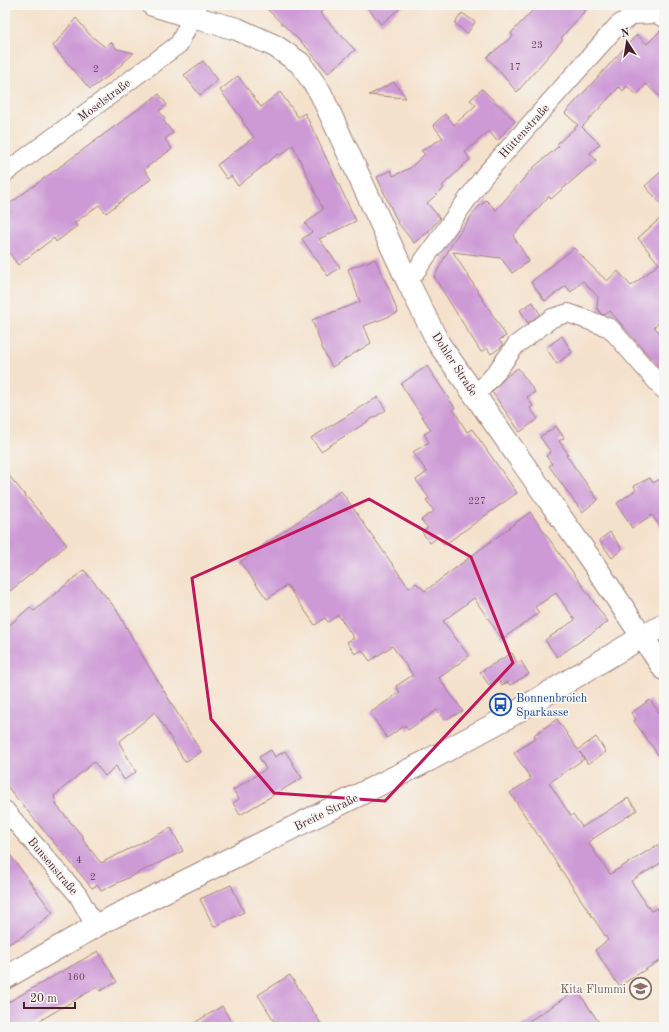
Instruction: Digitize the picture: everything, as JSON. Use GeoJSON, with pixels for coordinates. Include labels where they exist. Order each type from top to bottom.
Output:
{"type":"FeatureCollection","features":[{"type":"Feature","properties":{"kind":"main road","name":"Dohler Straße"},"geometry":{"type":"LineString","coordinates":[[161,6],[195,11],[275,46],[300,63],[320,92],[408,282],[439,344],[502,432],[664,669]]}},
{"type":"Feature","properties":{"kind":"main road","name":"Breite Straße"},"geometry":{"type":"LineString","coordinates":[[5,978],[95,926],[429,760],[508,717],[642,637],[664,626]]}},
{"type":"Feature","properties":{"kind":"street","name":"Moselstraße"},"geometry":{"type":"LineString","coordinates":[[5,173],[179,44],[195,11]]}},
{"type":"Feature","properties":{"kind":"street","name":"Hüttenstraße"},"geometry":{"type":"LineString","coordinates":[[408,282],[484,176],[618,25],[634,15],[656,14],[664,18]]}},
{"type":"Feature","properties":{"kind":"street"},"geometry":{"type":"LineString","coordinates":[[475,396],[494,375],[516,345],[552,318],[568,313],[610,328],[664,390]]}},
{"type":"Feature","properties":{"kind":"street","name":"Bunsenstraße"},"geometry":{"type":"LineString","coordinates":[[5,810],[78,895],[95,926]]}},
{"type":"Feature","properties":{"kind":"highlighted area"},"geometry":{"type":"Polygon","coordinates":[[[369,499],[471,557],[513,663],[385,801],[274,793],[211,719],[192,578],[369,499]]]}},
{"type":"Feature","properties":{"kind":"building"},"geometry":{"type":"Polygon","coordinates":[[[263,5],[330,5],[320,13],[355,50],[328,73],[308,49],[263,5]]]}},
{"type":"Feature","properties":{"kind":"building"},"geometry":{"type":"Polygon","coordinates":[[[365,5],[404,5],[381,24],[365,5]]]}},
{"type":"Feature","properties":{"kind":"building"},"geometry":{"type":"Polygon","coordinates":[[[538,5],[590,5],[517,92],[487,57],[513,36],[511,33],[538,5]]]}},
{"type":"Feature","properties":{"kind":"building"},"geometry":{"type":"Polygon","coordinates":[[[462,13],[475,22],[467,34],[455,23],[462,13]]]}},
{"type":"Feature","properties":{"kind":"building"},"geometry":{"type":"Polygon","coordinates":[[[76,18],[90,35],[105,47],[111,42],[117,49],[134,53],[110,75],[90,89],[53,46],[76,18]]]}},
{"type":"Feature","properties":{"kind":"building"},"geometry":{"type":"Polygon","coordinates":[[[663,28],[664,101],[646,84],[637,95],[627,86],[623,91],[619,87],[582,127],[600,144],[590,153],[596,160],[551,199],[549,196],[513,236],[529,261],[512,273],[501,258],[453,252],[506,336],[499,340],[503,345],[491,354],[487,348],[481,352],[434,277],[454,240],[475,211],[486,200],[496,210],[534,167],[559,146],[557,144],[578,125],[565,113],[628,44],[637,35],[647,44],[663,28]]]}},
{"type":"Feature","properties":{"kind":"building"},"geometry":{"type":"Polygon","coordinates":[[[203,61],[218,80],[200,95],[184,75],[203,61]]]}},
{"type":"Feature","properties":{"kind":"building"},"geometry":{"type":"Polygon","coordinates":[[[238,76],[261,107],[280,92],[298,117],[305,113],[356,221],[319,239],[340,267],[328,276],[302,239],[312,232],[305,224],[323,209],[293,145],[281,155],[278,154],[238,186],[231,176],[227,179],[217,165],[254,137],[220,90],[238,76]]]}},
{"type":"Feature","properties":{"kind":"building"},"geometry":{"type":"Polygon","coordinates":[[[394,82],[406,98],[369,95],[394,82]]]}},
{"type":"Feature","properties":{"kind":"building"},"geometry":{"type":"Polygon","coordinates":[[[482,89],[515,121],[497,141],[489,131],[465,152],[470,159],[442,186],[444,188],[427,203],[440,218],[428,232],[414,243],[398,223],[377,177],[391,170],[393,176],[410,168],[425,154],[421,151],[443,138],[433,125],[445,114],[454,125],[476,105],[470,100],[482,89]]]}},
{"type":"Feature","properties":{"kind":"building"},"geometry":{"type":"Polygon","coordinates":[[[159,94],[167,105],[159,111],[165,118],[163,120],[173,133],[165,139],[172,149],[144,169],[151,179],[106,213],[99,205],[74,223],[77,226],[56,242],[54,238],[18,265],[5,247],[5,207],[159,94]]]}},
{"type":"Feature","properties":{"kind":"building"},"geometry":{"type":"Polygon","coordinates":[[[664,169],[664,207],[645,186],[664,169]]]}},
{"type":"Feature","properties":{"kind":"building"},"geometry":{"type":"Polygon","coordinates":[[[664,215],[664,318],[654,327],[664,337],[664,373],[610,311],[605,315],[601,314],[597,308],[598,297],[583,281],[571,292],[566,286],[545,301],[531,282],[574,248],[607,281],[618,271],[631,286],[659,264],[638,238],[664,215]]]}},
{"type":"Feature","properties":{"kind":"building"},"geometry":{"type":"Polygon","coordinates":[[[375,259],[398,313],[364,326],[371,343],[332,367],[323,350],[312,320],[360,302],[348,269],[375,259]]]}},
{"type":"Feature","properties":{"kind":"building"},"geometry":{"type":"Polygon","coordinates":[[[533,302],[540,314],[528,323],[520,310],[533,302]]]}},
{"type":"Feature","properties":{"kind":"building"},"geometry":{"type":"Polygon","coordinates":[[[562,336],[572,352],[557,364],[546,348],[562,336]]]}},
{"type":"Feature","properties":{"kind":"building"},"geometry":{"type":"Polygon","coordinates":[[[427,366],[455,408],[453,409],[467,432],[472,429],[517,493],[444,545],[438,537],[430,543],[422,532],[428,528],[421,520],[434,511],[426,500],[429,498],[416,480],[427,472],[413,452],[429,442],[424,434],[431,430],[401,384],[427,366]]]}},
{"type":"Feature","properties":{"kind":"building"},"geometry":{"type":"Polygon","coordinates":[[[518,368],[535,392],[527,397],[533,406],[530,408],[538,419],[520,432],[492,392],[507,376],[518,368]]]}},
{"type":"Feature","properties":{"kind":"building"},"geometry":{"type":"Polygon","coordinates":[[[378,397],[386,410],[321,451],[311,438],[378,397]]]}},
{"type":"Feature","properties":{"kind":"building"},"geometry":{"type":"Polygon","coordinates":[[[556,426],[564,438],[559,441],[568,454],[566,455],[598,500],[582,512],[549,466],[552,464],[546,456],[551,452],[540,437],[556,426]]]}},
{"type":"Feature","properties":{"kind":"building"},"geometry":{"type":"Polygon","coordinates":[[[5,471],[67,545],[5,595],[5,471]]]}},
{"type":"Feature","properties":{"kind":"building"},"geometry":{"type":"Polygon","coordinates":[[[664,477],[664,532],[652,515],[632,528],[617,503],[636,490],[634,486],[650,478],[653,483],[664,477]]]}},
{"type":"Feature","properties":{"kind":"building"},"geometry":{"type":"Polygon","coordinates":[[[341,491],[409,588],[416,583],[425,591],[530,512],[608,622],[557,657],[545,640],[575,620],[556,593],[535,607],[539,613],[502,639],[474,598],[443,621],[469,656],[439,678],[463,711],[445,720],[437,710],[408,730],[405,725],[387,738],[370,713],[400,692],[396,686],[413,675],[392,646],[370,661],[362,650],[355,654],[347,642],[354,638],[338,615],[328,622],[325,618],[315,625],[287,585],[267,599],[240,562],[341,491]]]}},
{"type":"Feature","properties":{"kind":"building"},"geometry":{"type":"Polygon","coordinates":[[[610,532],[622,549],[612,558],[599,540],[610,532]]]}},
{"type":"Feature","properties":{"kind":"building"},"geometry":{"type":"Polygon","coordinates":[[[84,570],[116,609],[201,752],[185,762],[155,712],[119,742],[136,772],[124,780],[116,766],[105,776],[94,762],[54,796],[57,806],[84,838],[82,839],[101,863],[171,828],[183,851],[101,891],[98,885],[92,888],[5,784],[5,629],[30,607],[34,611],[84,570]]]}},
{"type":"Feature","properties":{"kind":"building"},"geometry":{"type":"Polygon","coordinates":[[[512,653],[517,663],[521,661],[529,674],[510,685],[508,682],[502,685],[498,679],[489,685],[480,672],[512,653]]]}},
{"type":"Feature","properties":{"kind":"building"},"geometry":{"type":"Polygon","coordinates":[[[650,700],[664,719],[664,763],[634,721],[636,719],[631,713],[650,700]]]}},
{"type":"Feature","properties":{"kind":"building"},"geometry":{"type":"Polygon","coordinates":[[[557,719],[578,750],[596,737],[606,752],[588,764],[580,752],[584,759],[549,783],[571,816],[573,814],[582,827],[628,798],[637,810],[588,842],[610,874],[664,841],[664,861],[631,881],[651,911],[657,908],[664,919],[664,958],[619,986],[595,950],[608,940],[510,793],[531,779],[514,753],[536,738],[534,735],[557,719]]]}},
{"type":"Feature","properties":{"kind":"building"},"geometry":{"type":"Polygon","coordinates":[[[271,750],[275,757],[285,751],[302,778],[240,815],[233,803],[239,799],[233,790],[266,769],[259,757],[271,750]]]}},
{"type":"Feature","properties":{"kind":"building"},"geometry":{"type":"Polygon","coordinates":[[[5,848],[53,913],[21,937],[5,946],[5,848]]]}},
{"type":"Feature","properties":{"kind":"building"},"geometry":{"type":"Polygon","coordinates":[[[231,885],[244,912],[214,927],[200,899],[231,885]]]}},
{"type":"Feature","properties":{"kind":"building"},"geometry":{"type":"Polygon","coordinates":[[[98,951],[117,982],[100,991],[97,987],[29,1027],[5,1027],[5,1004],[98,951]]]}},
{"type":"Feature","properties":{"kind":"building"},"geometry":{"type":"Polygon","coordinates":[[[290,975],[323,1027],[278,1027],[258,995],[290,975]]]}},
{"type":"Feature","properties":{"kind":"building"},"geometry":{"type":"Polygon","coordinates":[[[577,990],[602,1027],[520,1027],[577,990]]]}},
{"type":"Feature","properties":{"kind":"building"},"geometry":{"type":"Polygon","coordinates":[[[222,1006],[234,1027],[188,1027],[222,1006]]]}},
{"type":"Feature","properties":{"kind":"place","name":"Bonnenbroich Sparkasse"},"geometry":{"type":"Point","coordinates":[501,705]}},
{"type":"Feature","properties":{"kind":"place","name":"Kita Flummi"},"geometry":{"type":"Point","coordinates":[641,989]}}]}
